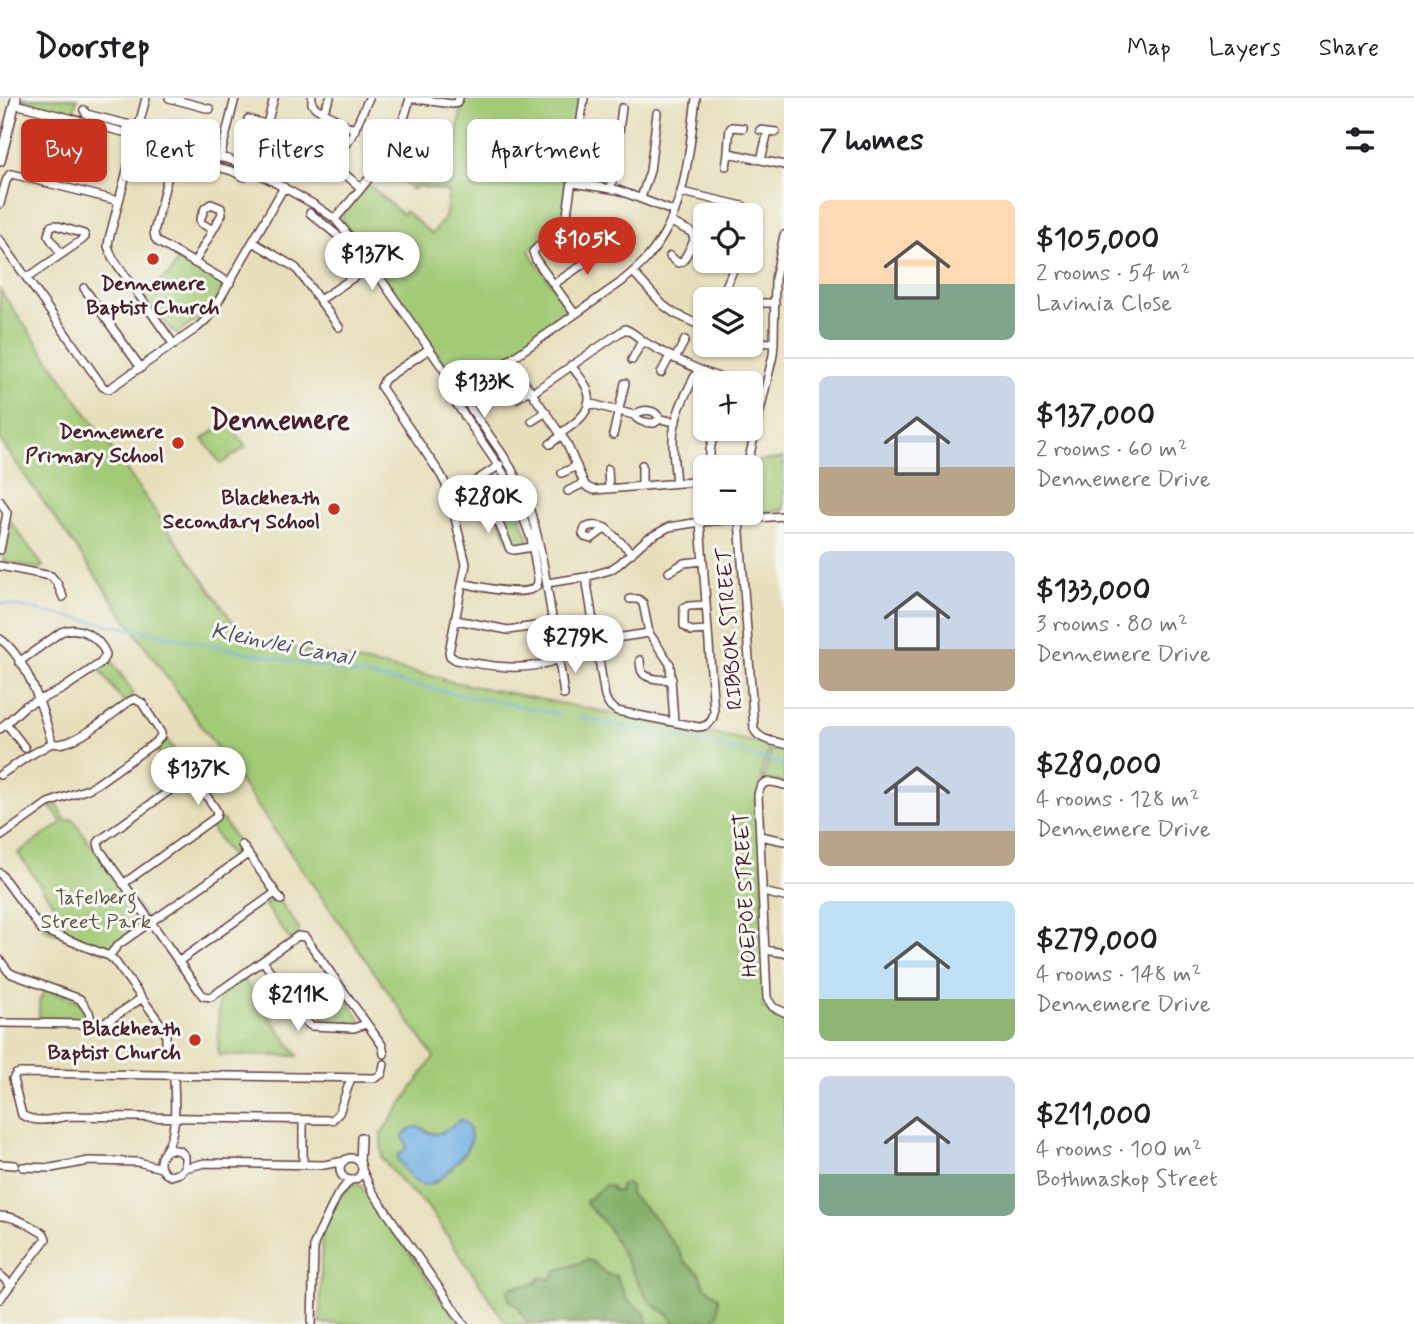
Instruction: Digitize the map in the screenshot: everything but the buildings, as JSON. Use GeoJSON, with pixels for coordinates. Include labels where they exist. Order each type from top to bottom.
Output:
{"type":"FeatureCollection","features":[{"type":"Feature","properties":{"kind":"street"},"geometry":{"type":"LineString","coordinates":[[140,119],[146,98]]}},
{"type":"Feature","properties":{"kind":"street"},"geometry":{"type":"LineString","coordinates":[[169,98],[210,108]]}},
{"type":"Feature","properties":{"kind":"street"},"geometry":{"type":"LineString","coordinates":[[235,98],[220,158],[245,166],[335,219],[507,460],[522,488],[536,526],[564,695]]}},
{"type":"Feature","properties":{"kind":"street"},"geometry":{"type":"LineString","coordinates":[[268,119],[274,98]]}},
{"type":"Feature","properties":{"kind":"street"},"geometry":{"type":"LineString","coordinates":[[312,98],[313,106],[355,130]]}},
{"type":"Feature","properties":{"kind":"street"},"geometry":{"type":"LineString","coordinates":[[323,112],[330,98]]}},
{"type":"Feature","properties":{"kind":"street"},"geometry":{"type":"LineString","coordinates":[[349,140],[369,98]]}},
{"type":"Feature","properties":{"kind":"street"},"geometry":{"type":"LineString","coordinates":[[335,219],[387,156],[410,98],[452,104],[457,103],[459,98]]}},
{"type":"Feature","properties":{"kind":"street"},"geometry":{"type":"LineString","coordinates":[[575,314],[536,260],[533,251],[564,226],[567,218],[584,98]]}},
{"type":"Feature","properties":{"kind":"street"},"geometry":{"type":"LineString","coordinates":[[461,394],[633,272],[654,250],[671,222],[682,192],[696,98]]}},
{"type":"Feature","properties":{"kind":"street"},"geometry":{"type":"LineString","coordinates":[[0,161],[15,101],[121,132]]}},
{"type":"Feature","properties":{"kind":"street"},"geometry":{"type":"LineString","coordinates":[[611,189],[622,108]]}},
{"type":"Feature","properties":{"kind":"street"},"geometry":{"type":"LineString","coordinates":[[84,110],[86,114],[121,129]]}},
{"type":"Feature","properties":{"kind":"street"},"geometry":{"type":"LineString","coordinates":[[641,198],[650,171],[657,113]]}},
{"type":"Feature","properties":{"kind":"street"},"geometry":{"type":"LineString","coordinates":[[726,166],[730,129],[743,128]]}},
{"type":"Feature","properties":{"kind":"street"},"geometry":{"type":"LineString","coordinates":[[761,160],[764,130],[776,132]]}},
{"type":"Feature","properties":{"kind":"street"},"geometry":{"type":"LineString","coordinates":[[729,153],[784,165]]}},
{"type":"Feature","properties":{"kind":"street"},"geometry":{"type":"LineString","coordinates":[[0,204],[7,178],[12,174],[119,201]]}},
{"type":"Feature","properties":{"kind":"street"},"geometry":{"type":"LineString","coordinates":[[349,177],[361,188]]}},
{"type":"Feature","properties":{"kind":"street"},"geometry":{"type":"LineString","coordinates":[[124,182],[109,239],[110,254],[174,345]]}},
{"type":"Feature","properties":{"kind":"street"},"geometry":{"type":"LineString","coordinates":[[167,182],[154,236],[158,242],[230,283]]}},
{"type":"Feature","properties":{"kind":"street"},"geometry":{"type":"LineString","coordinates":[[573,183],[611,189],[675,212]]}},
{"type":"Feature","properties":{"kind":"street"},"geometry":{"type":"LineString","coordinates":[[0,240],[103,387],[109,389],[206,321],[284,187]]}},
{"type":"Feature","properties":{"kind":"street"},"geometry":{"type":"LineString","coordinates":[[682,192],[730,203]]}},
{"type":"Feature","properties":{"kind":"street"},"geometry":{"type":"LineString","coordinates":[[310,213],[337,235],[362,271]]}},
{"type":"Feature","properties":{"kind":"street"},"geometry":{"type":"LineString","coordinates":[[670,256],[681,262],[694,239],[692,233],[671,222]]}},
{"type":"Feature","properties":{"kind":"street"},"geometry":{"type":"LineString","coordinates":[[27,278],[84,239],[84,234],[51,226],[48,235],[61,254]]}},
{"type":"Feature","properties":{"kind":"street"},"geometry":{"type":"LineString","coordinates":[[194,262],[213,230]]}},
{"type":"Feature","properties":{"kind":"street"},"geometry":{"type":"LineString","coordinates":[[750,455],[774,343],[776,270],[784,235]]}},
{"type":"Feature","properties":{"kind":"street"},"geometry":{"type":"LineString","coordinates":[[253,243],[296,268],[339,327]]}},
{"type":"Feature","properties":{"kind":"street"},"geometry":{"type":"LineString","coordinates":[[554,284],[604,248]]}},
{"type":"Feature","properties":{"kind":"street"},"geometry":{"type":"LineString","coordinates":[[320,300],[370,265]]}},
{"type":"Feature","properties":{"kind":"street"},"geometry":{"type":"LineString","coordinates":[[633,272],[663,305],[693,322]]}},
{"type":"Feature","properties":{"kind":"street"},"geometry":{"type":"LineString","coordinates":[[84,288],[141,368]]}},
{"type":"Feature","properties":{"kind":"street"},"geometry":{"type":"LineString","coordinates":[[763,303],[775,303]]}},
{"type":"Feature","properties":{"kind":"street"},"geometry":{"type":"LineString","coordinates":[[517,398],[622,330],[629,330],[642,341],[701,371]]}},
{"type":"Feature","properties":{"kind":"street"},"geometry":{"type":"LineString","coordinates":[[661,373],[685,340]]}},
{"type":"Feature","properties":{"kind":"street"},"geometry":{"type":"LineString","coordinates":[[632,360],[642,341]]}},
{"type":"Feature","properties":{"kind":"street"},"geometry":{"type":"LineString","coordinates":[[763,343],[774,343]]}},
{"type":"Feature","properties":{"kind":"street"},"geometry":{"type":"LineString","coordinates":[[429,349],[385,379],[382,387],[438,470],[447,489],[466,559],[450,656],[454,659],[508,668],[559,659]]}},
{"type":"Feature","properties":{"kind":"street"},"geometry":{"type":"LineString","coordinates":[[509,360],[561,434],[587,487],[594,490],[693,482]]}},
{"type":"Feature","properties":{"kind":"street"},"geometry":{"type":"LineString","coordinates":[[550,444],[582,417],[588,403],[588,390],[571,365]]}},
{"type":"Feature","properties":{"kind":"street"},"geometry":{"type":"LineString","coordinates":[[676,483],[673,444],[676,422],[683,398],[698,370]]}},
{"type":"Feature","properties":{"kind":"street"},"geometry":{"type":"LineString","coordinates":[[613,435],[625,383]]}},
{"type":"Feature","properties":{"kind":"street"},"geometry":{"type":"LineString","coordinates":[[447,390],[510,483],[531,538],[538,579],[535,587],[502,591],[463,583]]}},
{"type":"Feature","properties":{"kind":"street"},"geometry":{"type":"LineString","coordinates":[[588,403],[635,415],[649,423],[660,419],[676,422]]}},
{"type":"Feature","properties":{"kind":"street"},"geometry":{"type":"LineString","coordinates":[[532,421],[546,412]]}},
{"type":"Feature","properties":{"kind":"street"},"geometry":{"type":"LineString","coordinates":[[447,489],[474,482],[507,460]]}},
{"type":"Feature","properties":{"kind":"street"},"geometry":{"type":"LineString","coordinates":[[642,465],[642,486]]}},
{"type":"Feature","properties":{"kind":"street"},"geometry":{"type":"LineString","coordinates":[[562,473],[577,466]]}},
{"type":"Feature","properties":{"kind":"street"},"geometry":{"type":"LineString","coordinates":[[608,469],[609,489]]}},
{"type":"Feature","properties":{"kind":"street"},"geometry":{"type":"LineString","coordinates":[[568,491],[584,483]]}},
{"type":"Feature","properties":{"kind":"street"},"geometry":{"type":"LineString","coordinates":[[0,501],[7,513],[0,550]]}},
{"type":"Feature","properties":{"kind":"street"},"geometry":{"type":"LineString","coordinates":[[518,503],[500,510],[496,515],[497,519],[508,548],[514,550],[532,547]]}},
{"type":"Feature","properties":{"kind":"street"},"geometry":{"type":"LineString","coordinates":[[763,517],[784,516]]}},
{"type":"Feature","properties":{"kind":"street"},"geometry":{"type":"LineString","coordinates":[[547,583],[610,570],[647,540],[669,527],[693,523]]}},
{"type":"Feature","properties":{"kind":"street"},"geometry":{"type":"LineString","coordinates":[[586,577],[605,697],[609,705],[617,711],[674,722],[701,727],[708,724],[714,712],[700,525]]}},
{"type":"Feature","properties":{"kind":"street","name":"RIBBOK STREET"},"geometry":{"type":"LineString","coordinates":[[739,525],[754,729],[758,735],[784,744]]}},
{"type":"Feature","properties":{"kind":"street"},"geometry":{"type":"LineString","coordinates":[[606,528],[632,553]]}},
{"type":"Feature","properties":{"kind":"street"},"geometry":{"type":"LineString","coordinates":[[669,572],[684,563],[703,561]]}},
{"type":"Feature","properties":{"kind":"street"},"geometry":{"type":"LineString","coordinates":[[0,566],[51,576],[63,597]]}},
{"type":"Feature","properties":{"kind":"street"},"geometry":{"type":"LineString","coordinates":[[630,599],[638,599],[643,603],[649,633],[668,660],[672,679],[674,722]]}},
{"type":"Feature","properties":{"kind":"street"},"geometry":{"type":"LineString","coordinates":[[706,606],[686,607],[683,611],[684,626],[688,630],[708,630]]}},
{"type":"Feature","properties":{"kind":"street"},"geometry":{"type":"LineString","coordinates":[[456,620],[508,630],[542,625]]}},
{"type":"Feature","properties":{"kind":"street"},"geometry":{"type":"LineString","coordinates":[[19,662],[65,630],[91,634],[104,650],[106,657],[61,690],[25,706],[3,726],[25,748]]}},
{"type":"Feature","properties":{"kind":"street"},"geometry":{"type":"LineString","coordinates":[[596,641],[649,633]]}},
{"type":"Feature","properties":{"kind":"street"},"geometry":{"type":"LineString","coordinates":[[0,639],[30,679],[52,743]]}},
{"type":"Feature","properties":{"kind":"street"},"geometry":{"type":"LineString","coordinates":[[640,660],[641,671],[645,676],[672,679]]}},
{"type":"Feature","properties":{"kind":"street"},"geometry":{"type":"LineString","coordinates":[[0,775],[52,743],[60,745],[76,739],[135,699],[142,703],[162,735],[97,784],[48,803],[0,837]]}},
{"type":"Feature","properties":{"kind":"street"},"geometry":{"type":"LineString","coordinates":[[123,884],[213,821],[217,815],[214,806],[196,781],[187,779],[102,838],[98,844],[100,850],[123,884],[205,998],[211,997],[298,936],[305,937],[382,1045],[384,1054]]}},
{"type":"Feature","properties":{"kind":"street","name":"HOEPOE STREET"},"geometry":{"type":"LineString","coordinates":[[784,785],[771,781],[763,783],[758,793],[767,998],[771,1005],[784,1012]]}},
{"type":"Feature","properties":{"kind":"street"},"geometry":{"type":"LineString","coordinates":[[760,836],[784,841]]}},
{"type":"Feature","properties":{"kind":"street"},"geometry":{"type":"LineString","coordinates":[[242,845],[281,900]]}},
{"type":"Feature","properties":{"kind":"street"},"geometry":{"type":"LineString","coordinates":[[109,956],[118,945],[248,854]]}},
{"type":"Feature","properties":{"kind":"street"},"geometry":{"type":"LineString","coordinates":[[2,878],[41,929],[109,956],[116,962],[165,1031],[166,1052]]}},
{"type":"Feature","properties":{"kind":"street"},"geometry":{"type":"LineString","coordinates":[[763,892],[784,897]]}},
{"type":"Feature","properties":{"kind":"street"},"geometry":{"type":"LineString","coordinates":[[178,962],[275,893]]}},
{"type":"Feature","properties":{"kind":"street"},"geometry":{"type":"LineString","coordinates":[[765,950],[784,953]]}},
{"type":"Feature","properties":{"kind":"street"},"geometry":{"type":"LineString","coordinates":[[0,960],[12,974],[80,999],[89,1012],[92,1024]]}},
{"type":"Feature","properties":{"kind":"street"},"geometry":{"type":"LineString","coordinates":[[263,961],[311,1026],[354,1028],[366,1024]]}},
{"type":"Feature","properties":{"kind":"street"},"geometry":{"type":"LineString","coordinates":[[0,1023],[92,1024],[106,1021],[142,998]]}},
{"type":"Feature","properties":{"kind":"street"},"geometry":{"type":"LineString","coordinates":[[351,1078],[339,1113],[336,1118],[330,1120],[68,1116],[48,1121],[26,1118],[20,1112],[13,1079],[20,1073],[379,1077],[384,1070],[384,1064]]}},
{"type":"Feature","properties":{"kind":"street"},"geometry":{"type":"LineString","coordinates":[[174,1076],[173,1131],[169,1146],[160,1158],[161,1168],[166,1174],[171,1176],[185,1168],[205,1163],[324,1165],[355,1159],[372,1191],[464,1324]]}},
{"type":"Feature","properties":{"kind":"street"},"geometry":{"type":"LineString","coordinates":[[303,1120],[303,1165]]}},
{"type":"Feature","properties":{"kind":"street"},"geometry":{"type":"LineString","coordinates":[[173,1131],[185,1168]]}},
{"type":"Feature","properties":{"kind":"street"},"geometry":{"type":"LineString","coordinates":[[361,1140],[361,1174],[347,1177],[341,1165],[361,1140]]}},
{"type":"Feature","properties":{"kind":"street"},"geometry":{"type":"LineString","coordinates":[[138,1162],[156,1158],[170,1149],[205,1163]]}},
{"type":"Feature","properties":{"kind":"street"},"geometry":{"type":"LineString","coordinates":[[0,1164],[51,1168],[89,1161],[138,1162],[161,1168]]}},
{"type":"Feature","properties":{"kind":"street"},"geometry":{"type":"LineString","coordinates":[[324,1165],[372,1191]]}},
{"type":"Feature","properties":{"kind":"street"},"geometry":{"type":"LineString","coordinates":[[312,1324],[314,1244],[347,1177]]}},
{"type":"Feature","properties":{"kind":"street"},"geometry":{"type":"LineString","coordinates":[[0,1216],[7,1216],[46,1237],[46,1242],[0,1299]]}},
{"type":"Feature","properties":{"kind":"street"},"geometry":{"type":"LineString","coordinates":[[0,1275],[11,1284]]}},
{"type":"Feature","properties":{"kind":"green space"},"geometry":{"type":"Polygon","coordinates":[[[23,98],[77,98],[74,112],[71,114],[34,106],[23,98]]]}},
{"type":"Feature","properties":{"kind":"green space"},"geometry":{"type":"Polygon","coordinates":[[[461,98],[582,98],[579,119],[467,119],[467,182],[570,182],[565,218],[557,230],[529,251],[569,310],[569,314],[466,386],[458,383],[343,222],[342,214],[367,186],[370,186],[402,214],[405,211],[432,234],[445,218],[449,192],[418,186],[413,190],[404,182],[453,182],[453,141],[456,141],[461,111],[458,105],[461,98]]]}},
{"type":"Feature","properties":{"kind":"green space"},"geometry":{"type":"Polygon","coordinates":[[[179,259],[223,286],[213,305],[177,334],[160,319],[143,294],[170,274],[179,259]]]}},
{"type":"Feature","properties":{"kind":"green space"},"geometry":{"type":"Polygon","coordinates":[[[0,290],[245,639],[770,745],[761,774],[763,781],[760,782],[766,1001],[762,1008],[784,1017],[784,1324],[647,1324],[645,1313],[627,1300],[616,1276],[606,1274],[586,1260],[558,1270],[552,1279],[539,1279],[535,1284],[514,1286],[508,1297],[518,1306],[528,1324],[507,1324],[427,1206],[402,1183],[382,1158],[381,1134],[434,1057],[0,440],[0,290]],[[452,1126],[434,1133],[424,1128],[410,1129],[403,1136],[407,1146],[401,1153],[408,1171],[421,1184],[435,1183],[463,1156],[471,1141],[470,1130],[452,1126]]]}},
{"type":"Feature","properties":{"kind":"green space"},"geometry":{"type":"Polygon","coordinates":[[[228,421],[246,447],[221,464],[203,439],[228,421]]]}},
{"type":"Feature","properties":{"kind":"green space"},"geometry":{"type":"Polygon","coordinates":[[[784,458],[784,510],[763,512],[763,461],[784,458]]]}},
{"type":"Feature","properties":{"kind":"green space"},"geometry":{"type":"Polygon","coordinates":[[[514,507],[518,509],[529,540],[527,545],[511,547],[499,519],[500,513],[514,507]]]}},
{"type":"Feature","properties":{"kind":"green space"},"geometry":{"type":"Polygon","coordinates":[[[11,522],[43,566],[40,569],[3,561],[11,522]]]}},
{"type":"Feature","properties":{"kind":"green space"},"geometry":{"type":"Polygon","coordinates":[[[107,661],[112,662],[133,692],[132,697],[124,703],[98,667],[107,661]]]}},
{"type":"Feature","properties":{"kind":"green space"},"geometry":{"type":"Polygon","coordinates":[[[164,739],[189,771],[187,777],[179,782],[154,747],[164,739]]]}},
{"type":"Feature","properties":{"kind":"green space"},"geometry":{"type":"Polygon","coordinates":[[[784,749],[784,782],[765,780],[771,751],[784,749]]]}},
{"type":"Feature","properties":{"kind":"green space","name":"Tafelberg Street Park"},"geometry":{"type":"Polygon","coordinates":[[[55,800],[66,821],[73,819],[145,918],[144,923],[109,951],[42,928],[60,914],[18,853],[62,823],[49,804],[55,800]]]}},
{"type":"Feature","properties":{"kind":"green space"},"geometry":{"type":"Polygon","coordinates":[[[222,819],[244,851],[244,854],[234,861],[209,825],[222,819]]]}},
{"type":"Feature","properties":{"kind":"green space"},"geometry":{"type":"Polygon","coordinates":[[[274,897],[299,928],[299,934],[290,940],[264,904],[274,897]]]}},
{"type":"Feature","properties":{"kind":"green space"},"geometry":{"type":"Polygon","coordinates":[[[243,978],[298,1056],[218,1055],[219,1000],[215,998],[243,978]]]}},
{"type":"Feature","properties":{"kind":"green space"},"geometry":{"type":"Polygon","coordinates":[[[45,988],[80,1002],[87,1021],[39,1021],[39,1002],[45,988]]]}},
{"type":"Feature","properties":{"kind":"green space"},"geometry":{"type":"Polygon","coordinates":[[[347,999],[361,1021],[359,1025],[312,1025],[347,999]]]}},
{"type":"Feature","properties":{"kind":"green space"},"geometry":{"type":"Polygon","coordinates":[[[625,1183],[631,1186],[632,1196],[656,1219],[685,1262],[699,1273],[704,1286],[718,1297],[717,1315],[712,1320],[701,1320],[697,1324],[676,1324],[668,1314],[656,1307],[646,1297],[609,1229],[587,1205],[586,1201],[605,1185],[619,1192],[621,1185],[625,1183]]]}},
{"type":"Feature","properties":{"kind":"green space"},"geometry":{"type":"Polygon","coordinates":[[[355,1184],[360,1185],[369,1196],[459,1324],[320,1324],[322,1232],[339,1198],[355,1184]]]}},
{"type":"Feature","properties":{"kind":"green space"},"geometry":{"type":"Polygon","coordinates":[[[588,1260],[606,1274],[616,1276],[627,1300],[645,1313],[647,1324],[528,1324],[518,1306],[510,1301],[510,1288],[535,1284],[542,1277],[548,1280],[558,1270],[588,1260]]]}},
{"type":"Feature","properties":{"kind":"water"},"geometry":{"type":"Polygon","coordinates":[[[460,1120],[466,1123],[471,1135],[464,1153],[451,1169],[435,1181],[427,1184],[416,1182],[398,1159],[398,1155],[407,1146],[403,1136],[414,1127],[429,1133],[440,1133],[460,1120]]]}},
{"type":"Feature","properties":{"kind":"waterway","name":"Kleinvlei Canal"},"geometry":{"type":"LineString","coordinates":[[0,603],[559,714]]}},
{"type":"Feature","properties":{"kind":"waterway","name":"Kleinvlei Canal"},"geometry":{"type":"LineString","coordinates":[[576,717],[709,744],[784,765]]}},
{"type":"Feature","properties":{"kind":"place","name":"Dennemere Baptist Church"},"geometry":{"type":"Point","coordinates":[153,259]}},
{"type":"Feature","properties":{"kind":"place","name":"Dennemere Primary School"},"geometry":{"type":"Point","coordinates":[178,443]}},
{"type":"Feature","properties":{"kind":"place","name":"Blackheath Secondary School"},"geometry":{"type":"Point","coordinates":[334,509]}},
{"type":"Feature","properties":{"kind":"place","name":"Blackheath Baptist Church"},"geometry":{"type":"Point","coordinates":[195,1040]}},
{"type":"Feature","properties":{"kind":"district","name":"Dennemere"},"geometry":{"type":"Point","coordinates":[280,419]}}]}
